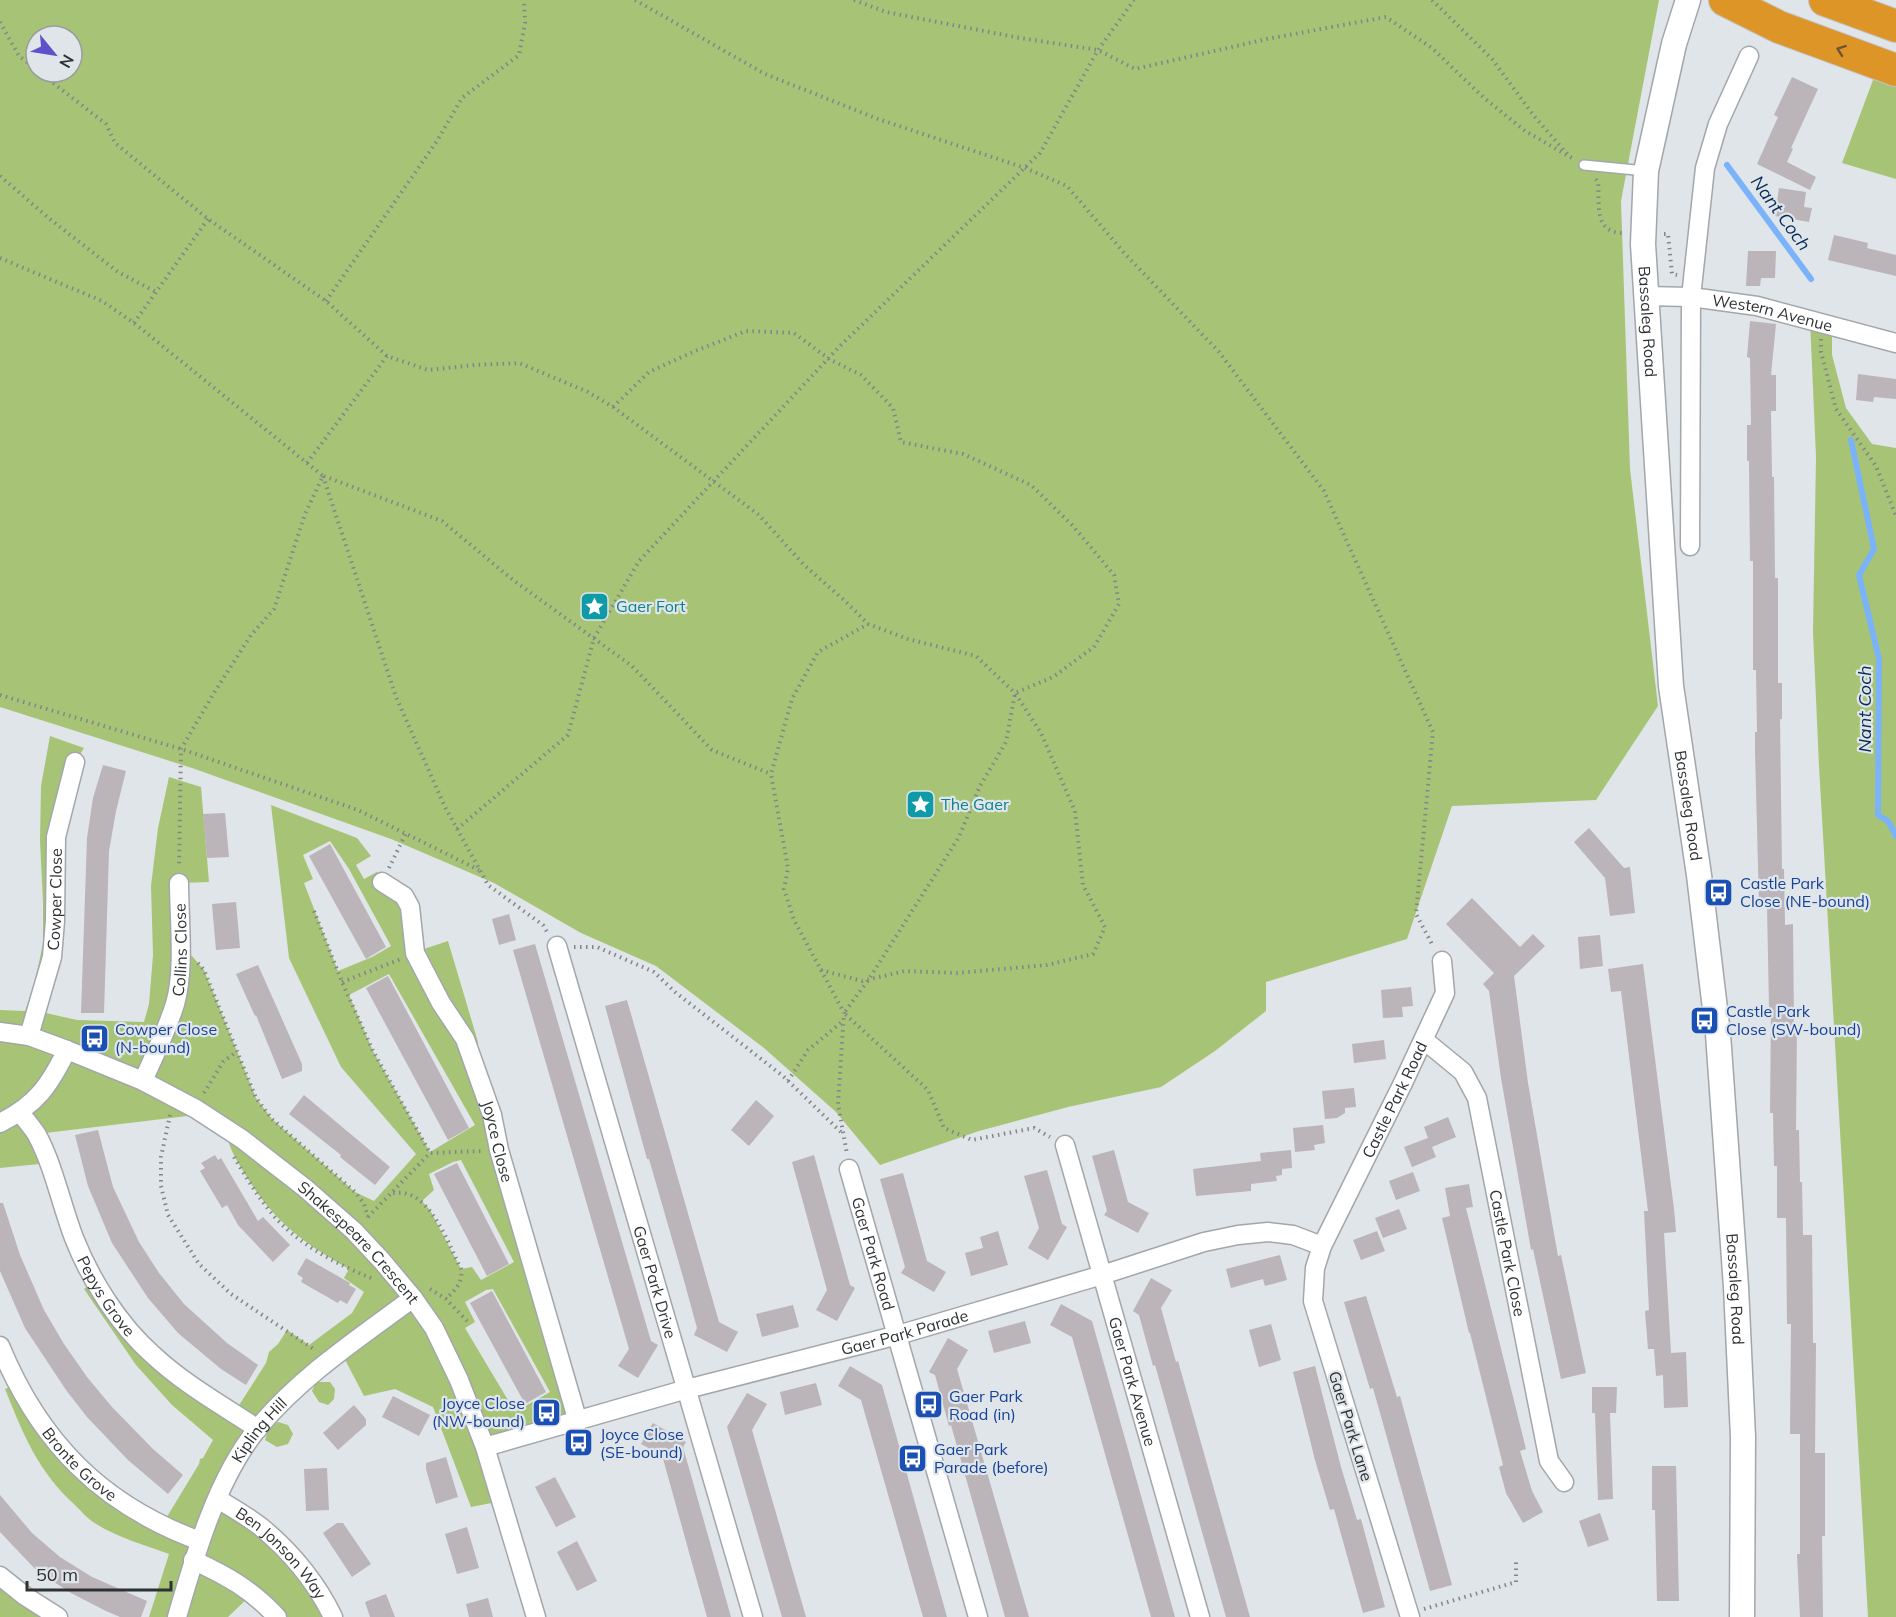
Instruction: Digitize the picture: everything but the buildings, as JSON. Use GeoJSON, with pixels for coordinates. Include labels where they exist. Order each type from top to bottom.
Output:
{"type":"FeatureCollection","features":[{"type":"Feature","properties":{"kind":"highway"},"geometry":{"type":"LineString","coordinates":[[1725,0],[1779,27],[1896,70]]}},
{"type":"Feature","properties":{"kind":"highway"},"geometry":{"type":"LineString","coordinates":[[1825,0],[1896,26]]}},
{"type":"Feature","properties":{"kind":"street","name":"Bassaleg Road"},"geometry":{"type":"LineString","coordinates":[[1688,0],[1674,44],[1646,171],[1644,234],[1646,296],[1671,686],[1699,875],[1719,1046],[1736,1287],[1743,1437],[1742,1617]]}},
{"type":"Feature","properties":{"kind":"street"},"geometry":{"type":"LineString","coordinates":[[1690,546],[1692,297],[1705,168],[1718,124],[1749,56]]}},
{"type":"Feature","properties":{"kind":"street","name":"Western Avenue"},"geometry":{"type":"LineString","coordinates":[[1646,296],[1692,297],[1757,306],[1896,343]]}},
{"type":"Feature","properties":{"kind":"street","name":"Cowper Close"},"geometry":{"type":"LineString","coordinates":[[29,1036],[52,957],[56,837],[75,762]]}},
{"type":"Feature","properties":{"kind":"street","name":"Joyce Close"},"geometry":{"type":"LineString","coordinates":[[382,882],[404,896],[410,908],[416,953],[441,1004],[465,1039],[492,1115],[499,1150],[578,1422]]}},
{"type":"Feature","properties":{"kind":"street","name":"Collins Close"},"geometry":{"type":"LineString","coordinates":[[143,1081],[175,1002],[180,954],[179,883]]}},
{"type":"Feature","properties":{"kind":"street","name":"Gaer Park Drive"},"geometry":{"type":"LineString","coordinates":[[556,946],[753,1617]]}},
{"type":"Feature","properties":{"kind":"street","name":"Castle Park Road"},"geometry":{"type":"LineString","coordinates":[[1325,1240],[1445,993],[1442,962]]}},
{"type":"Feature","properties":{"kind":"street","name":"Shakespeare Crescent"},"geometry":{"type":"LineString","coordinates":[[0,1032],[29,1036],[68,1050],[143,1081],[196,1108],[305,1188],[354,1232],[407,1291],[434,1328],[459,1380],[486,1447],[536,1617]]}},
{"type":"Feature","properties":{"kind":"street","name":"Castle Park Close"},"geometry":{"type":"LineString","coordinates":[[1424,1040],[1463,1072],[1477,1098],[1549,1461],[1564,1482]]}},
{"type":"Feature","properties":{"kind":"street"},"geometry":{"type":"LineString","coordinates":[[0,1123],[20,1113],[40,1094],[55,1074],[68,1050]]}},
{"type":"Feature","properties":{"kind":"street","name":"Pepys Grove"},"geometry":{"type":"LineString","coordinates":[[20,1113],[36,1134],[45,1153],[75,1239],[89,1270],[107,1300],[152,1355],[214,1400],[258,1428]]}},
{"type":"Feature","properties":{"kind":"street","name":"Gaer Park Avenue"},"geometry":{"type":"LineString","coordinates":[[1065,1145],[1200,1617]]}},
{"type":"Feature","properties":{"kind":"street","name":"Gaer Park Road"},"geometry":{"type":"LineString","coordinates":[[849,1168],[978,1617]]}},
{"type":"Feature","properties":{"kind":"street","name":"Gaer Park Parade"},"geometry":{"type":"LineString","coordinates":[[486,1447],[687,1389],[898,1335],[1102,1275],[1204,1242],[1268,1232],[1325,1240]]}},
{"type":"Feature","properties":{"kind":"street","name":"Gaer Park Lane"},"geometry":{"type":"LineString","coordinates":[[1325,1240],[1315,1268],[1313,1301],[1409,1615]]}},
{"type":"Feature","properties":{"kind":"street","name":"Kipling Hill"},"geometry":{"type":"LineString","coordinates":[[177,1617],[193,1560],[218,1499],[235,1462],[258,1428],[294,1391],[407,1291]]}},
{"type":"Feature","properties":{"kind":"street","name":"Bronte Grove"},"geometry":{"type":"LineString","coordinates":[[0,1346],[7,1364],[39,1420],[68,1458],[96,1484],[138,1513],[172,1531],[200,1541]]}},
{"type":"Feature","properties":{"kind":"street","name":"Ben Jonson Way"},"geometry":{"type":"LineString","coordinates":[[218,1499],[259,1526],[285,1549],[306,1574],[333,1617]]}},
{"type":"Feature","properties":{"kind":"street"},"geometry":{"type":"LineString","coordinates":[[193,1560],[228,1576],[267,1606],[277,1617]]}},
{"type":"Feature","properties":{"kind":"street"},"geometry":{"type":"LineString","coordinates":[[0,1576],[25,1596],[58,1617]]}},
{"type":"Feature","properties":{"kind":"lane"},"geometry":{"type":"LineString","coordinates":[[1580,164],[1646,171]]}},
{"type":"Feature","properties":{"kind":"path"},"geometry":{"type":"LineString","coordinates":[[326,301],[437,141],[462,98],[519,55],[525,23],[524,0]]}},
{"type":"Feature","properties":{"kind":"path"},"geometry":{"type":"LineString","coordinates":[[635,0],[765,74],[878,119],[1025,168],[1067,186],[1125,254],[1219,352],[1324,491],[1433,732],[1416,914],[1442,962]]}},
{"type":"Feature","properties":{"kind":"path"},"geometry":{"type":"LineString","coordinates":[[854,0],[886,12],[1020,38],[1098,50],[1135,69],[1266,39],[1386,17],[1432,48],[1483,97],[1525,131],[1580,164]]}},
{"type":"Feature","properties":{"kind":"path"},"geometry":{"type":"LineString","coordinates":[[457,829],[568,735],[594,638],[639,561],[829,359],[1040,153],[1098,50],[1134,0]]}},
{"type":"Feature","properties":{"kind":"path"},"geometry":{"type":"LineString","coordinates":[[1432,0],[1492,58],[1534,116],[1570,157],[1580,164]]}},
{"type":"Feature","properties":{"kind":"path"},"geometry":{"type":"LineString","coordinates":[[0,22],[19,56],[24,60]]}},
{"type":"Feature","properties":{"kind":"path"},"geometry":{"type":"LineString","coordinates":[[55,84],[106,124],[115,143],[208,219],[326,301],[387,356],[428,370],[519,363],[588,392],[613,406],[759,515],[803,564],[846,601],[868,624],[908,639],[976,656],[1015,693],[1041,733],[1075,811],[1083,885],[1105,927],[1093,954],[1047,965],[957,973],[905,971],[862,981],[821,970]]}},
{"type":"Feature","properties":{"kind":"path"},"geometry":{"type":"LineString","coordinates":[[0,176],[51,220],[118,272],[156,292]]}},
{"type":"Feature","properties":{"kind":"path"},"geometry":{"type":"LineString","coordinates":[[1591,176],[1598,182],[1601,220],[1605,228],[1614,233],[1668,234],[1672,274],[1694,278]]}},
{"type":"Feature","properties":{"kind":"path"},"geometry":{"type":"LineString","coordinates":[[134,323],[208,219]]}},
{"type":"Feature","properties":{"kind":"path"},"geometry":{"type":"LineString","coordinates":[[0,258],[102,300],[134,323],[323,476],[442,521],[513,580],[632,666],[712,750],[771,774]]}},
{"type":"Feature","properties":{"kind":"path"},"geometry":{"type":"LineString","coordinates":[[1819,323],[1821,352],[1836,410],[1876,466],[1896,516]]}},
{"type":"Feature","properties":{"kind":"path"},"geometry":{"type":"LineString","coordinates":[[613,406],[649,372],[695,351],[746,331],[794,333],[829,359],[861,375],[893,408],[901,442],[963,454],[1031,485],[1073,526],[1114,575],[1119,604],[1094,647],[1053,677],[1015,693]]}},
{"type":"Feature","properties":{"kind":"path"},"geometry":{"type":"LineString","coordinates":[[307,463],[387,356]]}},
{"type":"Feature","properties":{"kind":"path"},"geometry":{"type":"LineString","coordinates":[[179,883],[181,749],[251,635],[274,609],[306,513],[323,476]]}},
{"type":"Feature","properties":{"kind":"path"},"geometry":{"type":"LineString","coordinates":[[323,476],[396,697],[445,807],[488,885],[543,925],[556,946],[597,947],[654,972],[675,993],[788,1081],[843,1135]]}},
{"type":"Feature","properties":{"kind":"path"},"geometry":{"type":"LineString","coordinates":[[868,624],[818,652],[792,699],[771,774],[788,868],[784,889],[794,920],[844,1013],[928,1090],[944,1128],[972,1140],[1034,1128],[1065,1145]]}},
{"type":"Feature","properties":{"kind":"path"},"geometry":{"type":"LineString","coordinates":[[849,1168],[838,1104],[844,1013],[869,979],[959,837],[980,786],[1006,742],[1015,693]]}},
{"type":"Feature","properties":{"kind":"path"},"geometry":{"type":"LineString","coordinates":[[0,695],[181,749],[358,810],[480,870]]}},
{"type":"Feature","properties":{"kind":"path"},"geometry":{"type":"LineString","coordinates":[[382,882],[406,833]]}},
{"type":"Feature","properties":{"kind":"path"},"geometry":{"type":"LineString","coordinates":[[314,911],[373,1051],[430,1153]]}},
{"type":"Feature","properties":{"kind":"path"},"geometry":{"type":"LineString","coordinates":[[342,982],[416,953]]}},
{"type":"Feature","properties":{"kind":"path"},"geometry":{"type":"LineString","coordinates":[[180,954],[192,956],[204,970],[256,1098],[272,1119],[355,1192],[364,1204],[368,1217]]}},
{"type":"Feature","properties":{"kind":"path"},"geometry":{"type":"LineString","coordinates":[[788,1081],[808,1050],[844,1020]]}},
{"type":"Feature","properties":{"kind":"path"},"geometry":{"type":"LineString","coordinates":[[196,1108],[223,1062],[236,1052]]}},
{"type":"Feature","properties":{"kind":"path"},"geometry":{"type":"LineString","coordinates":[[179,1099],[168,1119],[161,1157],[161,1186],[168,1215],[199,1264],[231,1294],[330,1360]]}},
{"type":"Feature","properties":{"kind":"path"},"geometry":{"type":"LineString","coordinates":[[225,1128],[229,1149],[255,1192],[275,1216],[317,1251],[350,1270],[407,1291],[416,1284],[431,1289],[446,1299],[469,1323]]}},
{"type":"Feature","properties":{"kind":"path"},"geometry":{"type":"LineString","coordinates":[[354,1232],[430,1153],[499,1150]]}},
{"type":"Feature","properties":{"kind":"path"},"geometry":{"type":"LineString","coordinates":[[392,1193],[408,1194],[421,1200],[430,1210],[461,1269],[462,1277],[459,1285],[446,1299]]}},
{"type":"Feature","properties":{"kind":"path"},"geometry":{"type":"LineString","coordinates":[[1409,1615],[1516,1582],[1516,1562]]}},
{"type":"Feature","properties":{"kind":"green space","name":"Gaer Fort"},"geometry":{"type":"Polygon","coordinates":[[[0,0],[1659,0],[1621,201],[1630,469],[1658,706],[1596,800],[1452,806],[1407,939],[1266,982],[1266,1011],[1215,1051],[1161,1087],[1068,1107],[979,1131],[880,1165],[836,1112],[764,1048],[656,966],[581,933],[494,883],[391,839],[192,768],[0,707],[0,0]]]}},
{"type":"Feature","properties":{"kind":"green space"},"geometry":{"type":"Polygon","coordinates":[[[1879,64],[1896,70],[1896,179],[1842,163],[1879,64]]]}},
{"type":"Feature","properties":{"kind":"green space"},"geometry":{"type":"Polygon","coordinates":[[[1810,320],[1832,327],[1832,355],[1846,408],[1872,444],[1896,448],[1896,1617],[1868,1617],[1813,632],[1816,457],[1810,320]]]}},
{"type":"Feature","properties":{"kind":"green space"},"geometry":{"type":"Polygon","coordinates":[[[50,736],[84,748],[75,762],[55,880],[37,1011],[77,1020],[144,1022],[149,1004],[153,955],[151,886],[158,828],[169,777],[201,787],[209,882],[179,883],[180,954],[192,956],[204,970],[256,1098],[272,1119],[355,1192],[374,1201],[416,1154],[341,1067],[289,958],[271,805],[357,838],[371,856],[356,865],[364,879],[377,872],[382,882],[404,896],[415,952],[448,941],[478,1042],[473,1061],[578,1422],[486,1447],[502,1501],[471,1507],[433,1407],[395,1389],[364,1396],[341,1352],[294,1391],[218,1498],[259,1526],[333,1617],[277,1617],[252,1594],[228,1617],[149,1617],[169,1554],[102,1527],[89,1519],[63,1493],[51,1480],[33,1452],[5,1389],[18,1384],[68,1458],[162,1525],[213,1440],[172,1405],[136,1365],[84,1289],[95,1281],[129,1329],[234,1413],[266,1363],[269,1352],[278,1344],[287,1330],[309,1345],[352,1313],[364,1292],[344,1278],[349,1269],[303,1240],[278,1218],[256,1191],[238,1162],[230,1147],[225,1128],[204,1114],[37,1134],[49,1163],[0,1168],[0,1010],[25,1011],[34,987],[43,943],[41,786],[50,736]],[[330,841],[303,855],[313,879],[304,883],[338,971],[372,957],[391,946],[349,869],[330,841]],[[389,974],[349,995],[373,1051],[430,1152],[475,1125],[389,974]],[[461,1160],[429,1174],[434,1190],[422,1201],[430,1210],[461,1269],[472,1267],[481,1280],[514,1262],[461,1160]],[[493,1289],[486,1290],[465,1302],[475,1322],[465,1328],[515,1412],[550,1392],[493,1289]]]}},
{"type":"Feature","properties":{"kind":"green space"},"geometry":{"type":"Polygon","coordinates":[[[316,1382],[330,1382],[335,1389],[334,1399],[328,1405],[319,1402],[312,1391],[316,1382]]]}},
{"type":"Feature","properties":{"kind":"green space"},"geometry":{"type":"Polygon","coordinates":[[[278,1422],[288,1425],[293,1434],[288,1444],[277,1447],[265,1440],[269,1428],[278,1422]]]}},
{"type":"Feature","properties":{"kind":"green space"},"geometry":{"type":"Polygon","coordinates":[[[0,1576],[58,1617],[0,1617],[0,1576]]]}},
{"type":"Feature","properties":{"kind":"waterway","name":"Nant Coch"},"geometry":{"type":"LineString","coordinates":[[1727,165],[1811,279]]}},
{"type":"Feature","properties":{"kind":"waterway","name":"Nant Coch"},"geometry":{"type":"LineString","coordinates":[[1851,440],[1874,549],[1859,575],[1879,659],[1878,815],[1888,821],[1896,836]]}},
{"type":"Feature","properties":{"kind":"place","name":"Gaer Fort"},"geometry":{"type":"Point","coordinates":[595,606]}},
{"type":"Feature","properties":{"kind":"place","name":"The Gaer"},"geometry":{"type":"Point","coordinates":[920,804]}},
{"type":"Feature","properties":{"kind":"place","name":"Castle Park Close (NE-bound)"},"geometry":{"type":"Point","coordinates":[1719,892]}},
{"type":"Feature","properties":{"kind":"place","name":"Castle Park Close (SW-bound)"},"geometry":{"type":"Point","coordinates":[1705,1020]}},
{"type":"Feature","properties":{"kind":"place","name":"Cowper Close (N-bound)"},"geometry":{"type":"Point","coordinates":[94,1038]}},
{"type":"Feature","properties":{"kind":"place","name":"Gaer Park Road (in)"},"geometry":{"type":"Point","coordinates":[928,1405]}},
{"type":"Feature","properties":{"kind":"place","name":"Joyce Close (NW-bound)"},"geometry":{"type":"Point","coordinates":[546,1412]}},
{"type":"Feature","properties":{"kind":"place","name":"Joyce Close (SE-bound)"},"geometry":{"type":"Point","coordinates":[579,1443]}},
{"type":"Feature","properties":{"kind":"place","name":"Gaer Park Parade (before)"},"geometry":{"type":"Point","coordinates":[913,1458]}}]}
